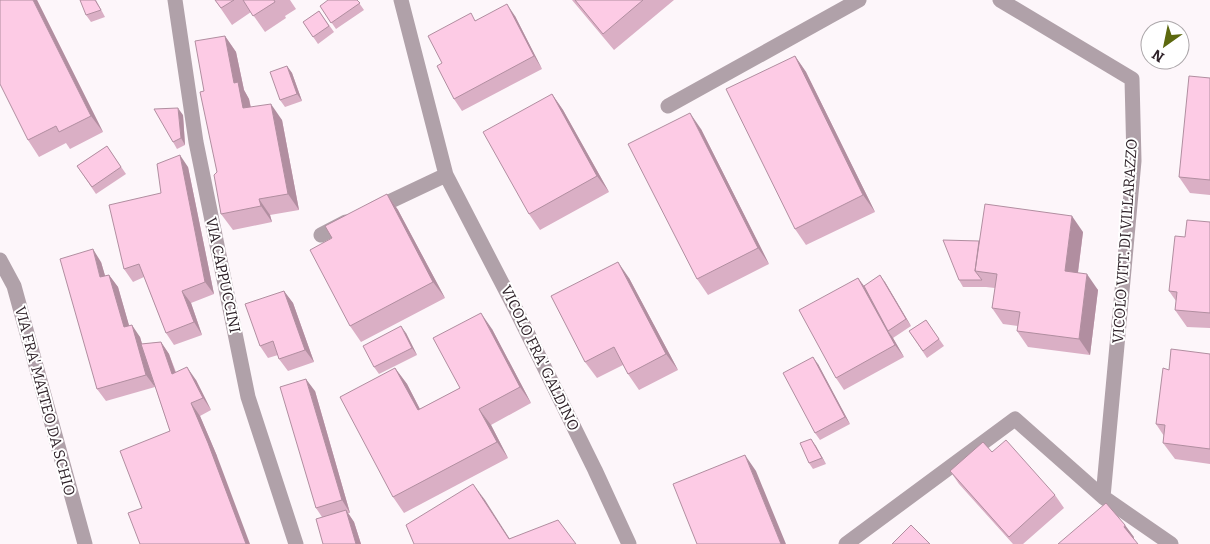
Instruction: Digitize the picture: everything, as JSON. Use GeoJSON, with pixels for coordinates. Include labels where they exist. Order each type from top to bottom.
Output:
{"type":"FeatureCollection","features":[{"type":"Feature","properties":{"kind":"street","name":"VIA CAPPUCCINI"},"geometry":{"type":"LineString","coordinates":[[175,0],[196,142],[248,397],[296,544]]}},
{"type":"Feature","properties":{"kind":"street","name":"VICOLO FRA' GALDINO"},"geometry":{"type":"LineString","coordinates":[[400,0],[446,174],[518,312],[595,470],[628,544]]}},
{"type":"Feature","properties":{"kind":"street"},"geometry":{"type":"LineString","coordinates":[[668,106],[859,0]]}},
{"type":"Feature","properties":{"kind":"street","name":"VICOLO VITT. DI VILLARAZZO"},"geometry":{"type":"LineString","coordinates":[[1000,0],[1132,79],[1134,161],[1103,497]]}},
{"type":"Feature","properties":{"kind":"street"},"geometry":{"type":"LineString","coordinates":[[321,235],[446,174]]}},
{"type":"Feature","properties":{"kind":"street","name":"VIA FRA' MATTEO DA SCHIO"},"geometry":{"type":"LineString","coordinates":[[0,260],[14,286],[85,544]]}},
{"type":"Feature","properties":{"kind":"street"},"geometry":{"type":"LineString","coordinates":[[846,544],[1015,419],[1103,497],[1172,544]]}},
{"type":"Feature","properties":{"kind":"building"},"geometry":{"type":"Polygon","coordinates":[[[0,0],[33,0],[91,116],[59,132],[56,126],[28,140],[0,84],[0,0]]]}},
{"type":"Feature","properties":{"kind":"building"},"geometry":{"type":"Polygon","coordinates":[[[80,0],[95,0],[101,10],[86,15],[80,0]]]}},
{"type":"Feature","properties":{"kind":"building"},"geometry":{"type":"Polygon","coordinates":[[[215,0],[234,0],[221,8],[215,0]]]}},
{"type":"Feature","properties":{"kind":"building"},"geometry":{"type":"Polygon","coordinates":[[[243,0],[274,0],[275,2],[253,16],[243,0]]]}},
{"type":"Feature","properties":{"kind":"building"},"geometry":{"type":"Polygon","coordinates":[[[328,0],[357,0],[360,3],[331,23],[320,6],[328,0]]]}},
{"type":"Feature","properties":{"kind":"building"},"geometry":{"type":"Polygon","coordinates":[[[575,0],[643,0],[603,34],[575,0]]]}},
{"type":"Feature","properties":{"kind":"building"},"geometry":{"type":"Polygon","coordinates":[[[507,4],[534,56],[454,99],[437,66],[442,63],[428,36],[471,13],[475,21],[507,4]]]}},
{"type":"Feature","properties":{"kind":"building"},"geometry":{"type":"Polygon","coordinates":[[[319,11],[329,26],[313,37],[303,22],[319,11]]]}},
{"type":"Feature","properties":{"kind":"building"},"geometry":{"type":"Polygon","coordinates":[[[225,36],[234,83],[238,82],[243,108],[271,104],[288,194],[259,199],[261,206],[221,214],[214,175],[217,172],[200,92],[204,91],[195,41],[225,36]]]}},
{"type":"Feature","properties":{"kind":"building"},"geometry":{"type":"Polygon","coordinates":[[[795,56],[863,195],[795,229],[726,89],[795,56]]]}},
{"type":"Feature","properties":{"kind":"building"},"geometry":{"type":"Polygon","coordinates":[[[287,66],[297,94],[280,100],[270,72],[287,66]]]}},
{"type":"Feature","properties":{"kind":"building"},"geometry":{"type":"Polygon","coordinates":[[[1189,76],[1210,78],[1210,180],[1179,177],[1189,76]]]}},
{"type":"Feature","properties":{"kind":"building"},"geometry":{"type":"Polygon","coordinates":[[[552,94],[597,176],[529,214],[483,132],[552,94]]]}},
{"type":"Feature","properties":{"kind":"building"},"geometry":{"type":"Polygon","coordinates":[[[178,108],[181,138],[173,142],[154,109],[178,108]]]}},
{"type":"Feature","properties":{"kind":"building"},"geometry":{"type":"Polygon","coordinates":[[[690,113],[758,248],[697,279],[628,144],[690,113]]]}},
{"type":"Feature","properties":{"kind":"building"},"geometry":{"type":"Polygon","coordinates":[[[107,146],[121,167],[92,187],[77,166],[107,146]]]}},
{"type":"Feature","properties":{"kind":"building"},"geometry":{"type":"Polygon","coordinates":[[[180,155],[205,282],[182,291],[194,322],[166,333],[139,264],[124,269],[109,205],[161,193],[157,164],[180,155]]]}},
{"type":"Feature","properties":{"kind":"building"},"geometry":{"type":"Polygon","coordinates":[[[387,194],[433,282],[350,326],[310,250],[332,238],[325,226],[387,194]]]}},
{"type":"Feature","properties":{"kind":"building"},"geometry":{"type":"Polygon","coordinates":[[[985,204],[1072,216],[1065,271],[1087,274],[1079,339],[1017,331],[1020,312],[992,308],[997,274],[975,271],[985,204]]]}},
{"type":"Feature","properties":{"kind":"building"},"geometry":{"type":"Polygon","coordinates":[[[1187,220],[1210,222],[1210,313],[1175,310],[1177,292],[1169,291],[1175,236],[1185,237],[1187,220]]]}},
{"type":"Feature","properties":{"kind":"building"},"geometry":{"type":"Polygon","coordinates":[[[943,240],[979,241],[975,271],[982,280],[959,280],[943,240]]]}},
{"type":"Feature","properties":{"kind":"building"},"geometry":{"type":"Polygon","coordinates":[[[93,249],[100,277],[109,275],[124,327],[132,325],[146,375],[97,389],[60,259],[93,249]]]}},
{"type":"Feature","properties":{"kind":"building"},"geometry":{"type":"Polygon","coordinates":[[[618,262],[666,354],[628,374],[614,347],[585,362],[551,296],[618,262]]]}},
{"type":"Feature","properties":{"kind":"building"},"geometry":{"type":"Polygon","coordinates":[[[880,275],[906,319],[888,331],[864,286],[880,275]]]}},
{"type":"Feature","properties":{"kind":"building"},"geometry":{"type":"Polygon","coordinates":[[[858,278],[895,345],[836,378],[799,310],[858,278]]]}},
{"type":"Feature","properties":{"kind":"building"},"geometry":{"type":"Polygon","coordinates":[[[284,291],[305,350],[279,359],[273,341],[260,346],[245,304],[284,291]]]}},
{"type":"Feature","properties":{"kind":"building"},"geometry":{"type":"Polygon","coordinates":[[[481,313],[520,387],[479,409],[497,442],[393,497],[340,397],[395,368],[418,410],[460,388],[433,338],[481,313]]]}},
{"type":"Feature","properties":{"kind":"building"},"geometry":{"type":"Polygon","coordinates":[[[926,320],[939,339],[923,351],[909,331],[926,320]]]}},
{"type":"Feature","properties":{"kind":"building"},"geometry":{"type":"Polygon","coordinates":[[[401,326],[412,348],[374,367],[363,346],[401,326]]]}},
{"type":"Feature","properties":{"kind":"building"},"geometry":{"type":"Polygon","coordinates":[[[161,342],[172,374],[187,367],[203,398],[191,403],[246,544],[140,544],[128,513],[142,508],[120,451],[170,431],[141,344],[161,342]]]}},
{"type":"Feature","properties":{"kind":"building"},"geometry":{"type":"Polygon","coordinates":[[[1171,349],[1210,354],[1210,449],[1163,443],[1165,425],[1156,424],[1163,368],[1169,370],[1171,349]]]}},
{"type":"Feature","properties":{"kind":"building"},"geometry":{"type":"Polygon","coordinates":[[[813,357],[845,417],[815,433],[783,373],[813,357]]]}},
{"type":"Feature","properties":{"kind":"building"},"geometry":{"type":"Polygon","coordinates":[[[306,379],[342,500],[316,508],[280,387],[306,379]]]}},
{"type":"Feature","properties":{"kind":"building"},"geometry":{"type":"Polygon","coordinates":[[[811,439],[822,458],[809,463],[800,443],[811,439]]]}},
{"type":"Feature","properties":{"kind":"building"},"geometry":{"type":"Polygon","coordinates":[[[1006,440],[1055,495],[1009,537],[950,471],[983,442],[992,452],[1006,440]]]}},
{"type":"Feature","properties":{"kind":"building"},"geometry":{"type":"Polygon","coordinates":[[[745,455],[781,544],[697,544],[673,484],[745,455]]]}},
{"type":"Feature","properties":{"kind":"building"},"geometry":{"type":"Polygon","coordinates":[[[473,484],[509,539],[558,520],[576,544],[414,544],[406,525],[473,484]]]}},
{"type":"Feature","properties":{"kind":"building"},"geometry":{"type":"Polygon","coordinates":[[[1106,503],[1138,544],[1058,544],[1106,503]]]}},
{"type":"Feature","properties":{"kind":"building"},"geometry":{"type":"Polygon","coordinates":[[[346,510],[356,544],[323,544],[316,519],[346,510]]]}},
{"type":"Feature","properties":{"kind":"building"},"geometry":{"type":"Polygon","coordinates":[[[911,525],[930,544],[892,544],[911,525]]]}}]}
